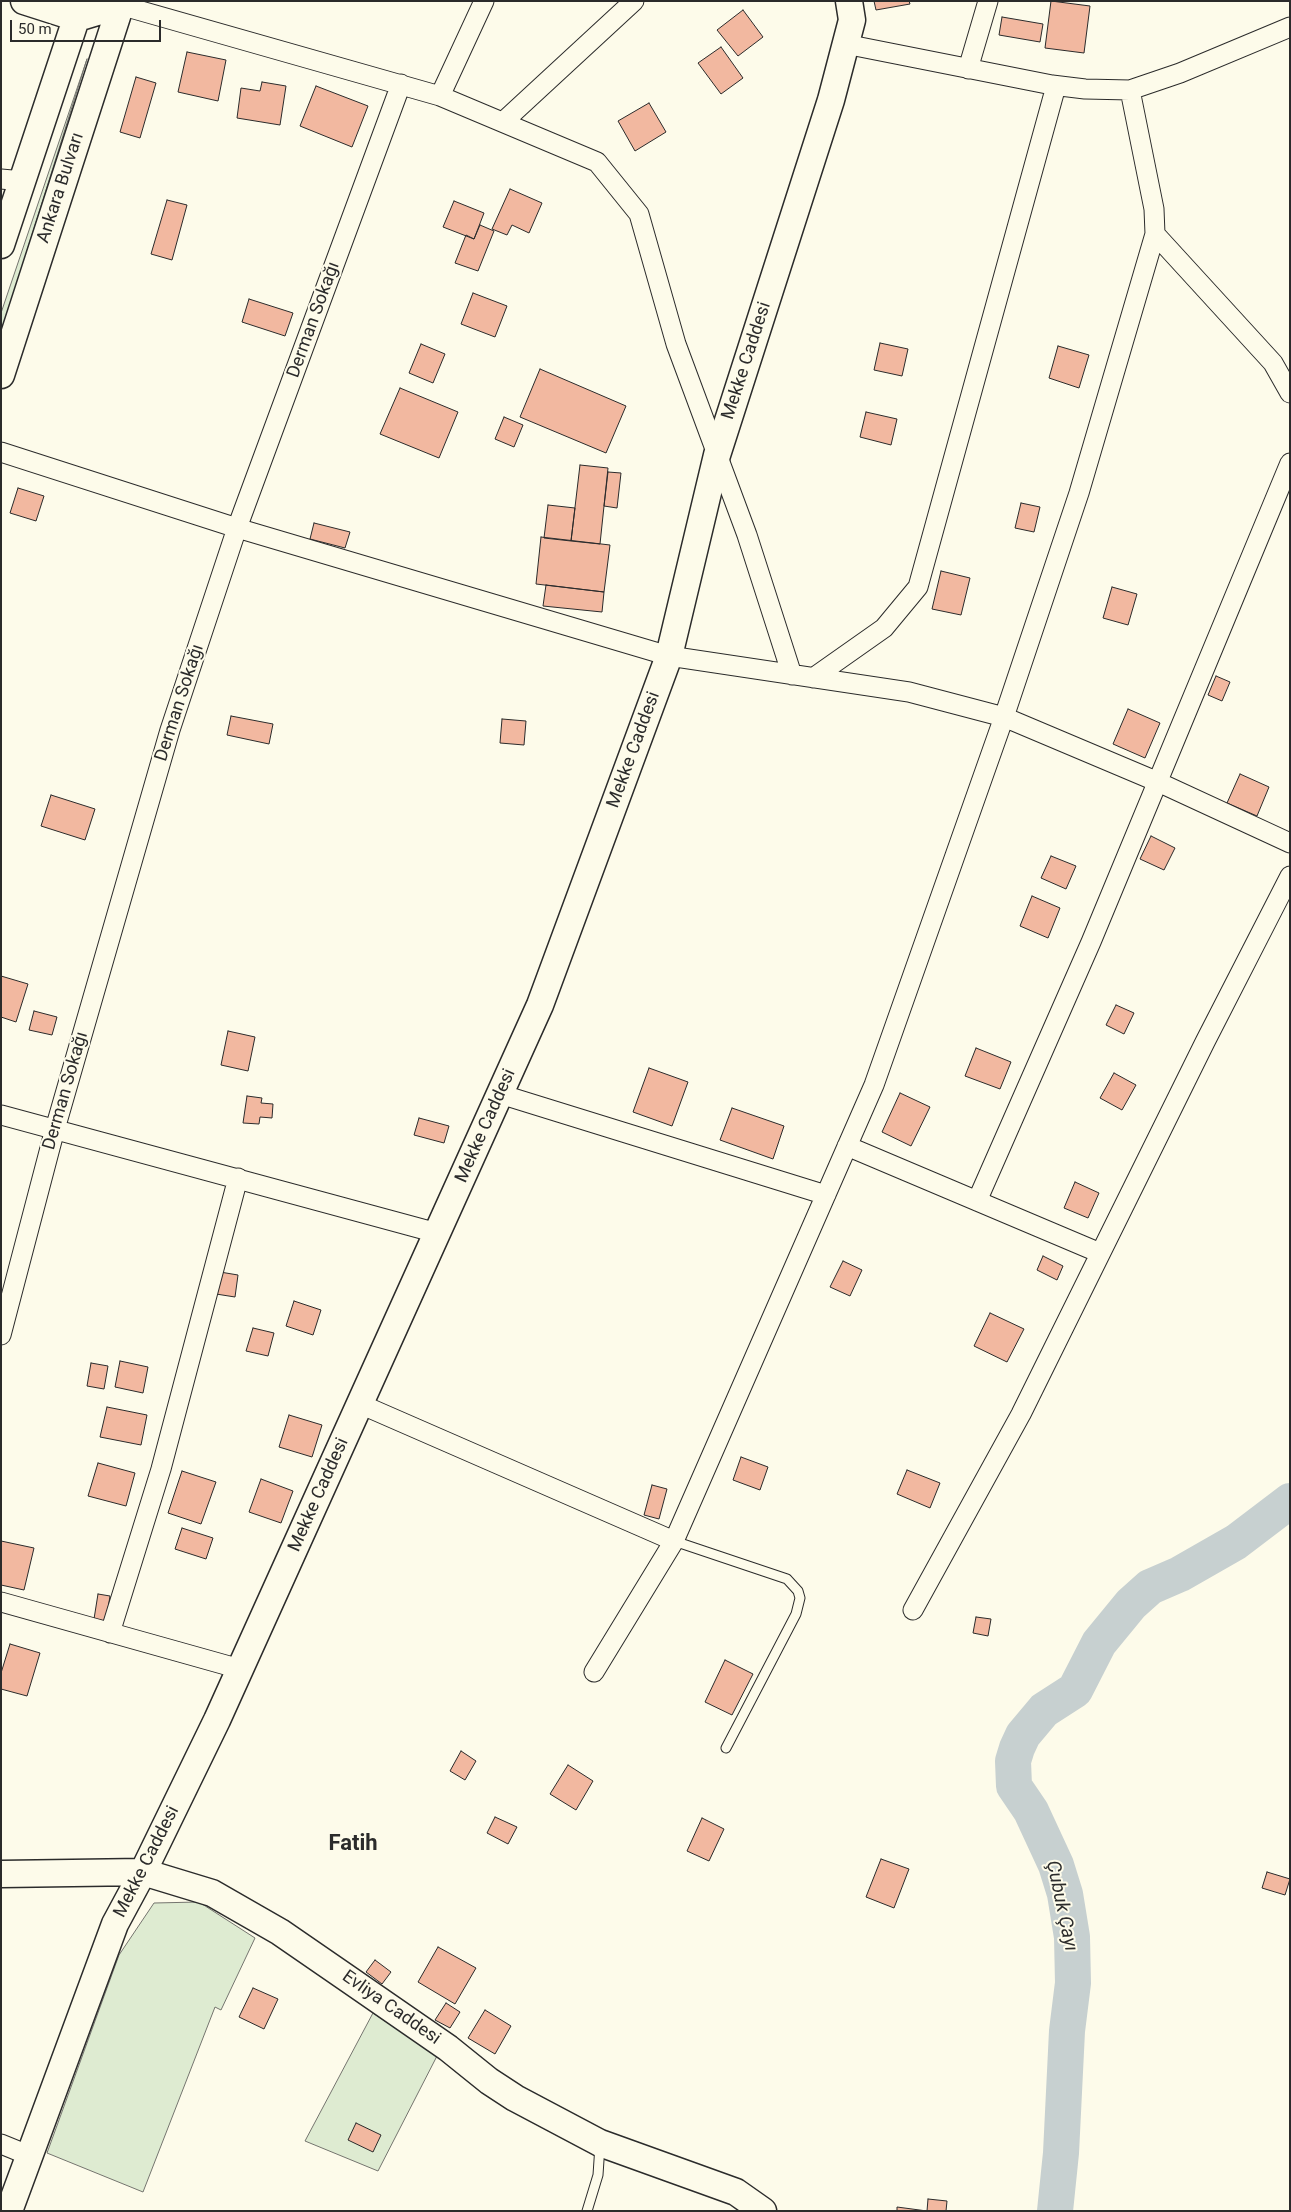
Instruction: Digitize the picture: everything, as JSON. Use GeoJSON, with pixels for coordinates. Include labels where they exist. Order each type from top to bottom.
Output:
{"type":"FeatureCollection","features":[{"type":"Feature","properties":{"kind":"street"},"geometry":{"type":"LineString","coordinates":[[24,1],[80,9],[119,3],[440,96],[597,162],[639,214],[676,344],[747,534],[792,675]]}},
{"type":"Feature","properties":{"kind":"street"},"geometry":{"type":"LineString","coordinates":[[440,96],[484,1]]}},
{"type":"Feature","properties":{"kind":"street"},"geometry":{"type":"LineString","coordinates":[[503,122],[634,1]]}},
{"type":"Feature","properties":{"kind":"street","name":"Mekke Caddesi"},"geometry":{"type":"LineString","coordinates":[[9,2211],[28,2154],[115,1924],[143,1872],[240,1669],[540,1005],[669,656],[718,455],[831,100],[852,20],[849,1]]}},
{"type":"Feature","properties":{"kind":"street"},"geometry":{"type":"LineString","coordinates":[[968,69],[988,1]]}},
{"type":"Feature","properties":{"kind":"street","name":"Ankara Bulvarı"},"geometry":{"type":"LineString","coordinates":[[1,375],[119,3]]}},
{"type":"Feature","properties":{"kind":"street"},"geometry":{"type":"LineString","coordinates":[[1,244],[12,180],[80,9]]}},
{"type":"Feature","properties":{"kind":"street"},"geometry":{"type":"LineString","coordinates":[[846,44],[1056,86],[1130,90],[1180,73],[1290,27]]}},
{"type":"Feature","properties":{"kind":"street","name":"Derman Sokağı"},"geometry":{"type":"LineString","coordinates":[[1,1335],[55,1129],[170,730],[237,528],[401,84]]}},
{"type":"Feature","properties":{"kind":"street"},"geometry":{"type":"LineString","coordinates":[[813,678],[884,628],[918,587],[1056,86]]}},
{"type":"Feature","properties":{"kind":"street"},"geometry":{"type":"LineString","coordinates":[[594,1672],[674,1541],[874,1085],[1004,717],[1079,493],[1155,234],[1154,209],[1130,90]]}},
{"type":"Feature","properties":{"kind":"street"},"geometry":{"type":"LineString","coordinates":[[1155,234],[1274,363],[1290,394]]}},
{"type":"Feature","properties":{"kind":"street"},"geometry":{"type":"LineString","coordinates":[[1,452],[237,528],[669,656],[909,692],[1004,717],[1158,782],[1290,843]]}},
{"type":"Feature","properties":{"kind":"street"},"geometry":{"type":"LineString","coordinates":[[977,1201],[1091,942],[1290,463]]}},
{"type":"Feature","properties":{"kind":"street"},"geometry":{"type":"LineString","coordinates":[[913,1610],[1021,1414],[1290,876]]}},
{"type":"Feature","properties":{"kind":"street"},"geometry":{"type":"LineString","coordinates":[[500,1094],[826,1195]]}},
{"type":"Feature","properties":{"kind":"street"},"geometry":{"type":"LineString","coordinates":[[1,1115],[438,1233]]}},
{"type":"Feature","properties":{"kind":"street"},"geometry":{"type":"LineString","coordinates":[[847,1146],[1100,1253]]}},
{"type":"Feature","properties":{"kind":"street"},"geometry":{"type":"LineString","coordinates":[[110,1632],[161,1470],[238,1178]]}},
{"type":"Feature","properties":{"kind":"street"},"geometry":{"type":"LineString","coordinates":[[360,1404],[674,1541]]}},
{"type":"Feature","properties":{"kind":"street"},"geometry":{"type":"LineString","coordinates":[[1,1602],[240,1669]]}},
{"type":"Feature","properties":{"kind":"street","name":"Evliya Caddesi"},"geometry":{"type":"LineString","coordinates":[[1,1874],[143,1872],[212,1893],[280,1932],[448,2048],[515,2098],[570,2129],[600,2143],[736,2192],[763,2211]]}},
{"type":"Feature","properties":{"kind":"street"},"geometry":{"type":"LineString","coordinates":[[1,2144],[28,2154]]}},
{"type":"Feature","properties":{"kind":"lane"},"geometry":{"type":"LineString","coordinates":[[674,1541],[787,1580],[798,1590],[800,1598],[796,1614],[726,1748]]}},
{"type":"Feature","properties":{"kind":"lane"},"geometry":{"type":"LineString","coordinates":[[587,2211],[598,2175],[600,2143]]}},
{"type":"Feature","properties":{"kind":"green space"},"geometry":{"type":"Polygon","coordinates":[[[87,59],[1,334],[1,313],[87,59]]]}},
{"type":"Feature","properties":{"kind":"green space"},"geometry":{"type":"Polygon","coordinates":[[[199,1902],[255,1938],[221,2010],[215,2007],[143,2192],[47,2153],[119,1955],[154,1903],[199,1902]]]}},
{"type":"Feature","properties":{"kind":"green space"},"geometry":{"type":"Polygon","coordinates":[[[373,2013],[437,2056],[378,2171],[305,2141],[373,2013]]]}},
{"type":"Feature","properties":{"kind":"building"},"geometry":{"type":"Polygon","coordinates":[[[874,1],[909,1],[910,4],[876,10],[874,1]]]}},
{"type":"Feature","properties":{"kind":"building"},"geometry":{"type":"Polygon","coordinates":[[[1051,1],[1090,6],[1084,53],[1045,48],[1051,1]]]}},
{"type":"Feature","properties":{"kind":"building"},"geometry":{"type":"Polygon","coordinates":[[[743,10],[763,37],[738,56],[717,30],[743,10]]]}},
{"type":"Feature","properties":{"kind":"building"},"geometry":{"type":"Polygon","coordinates":[[[1002,17],[1043,24],[1040,42],[999,35],[1002,17]]]}},
{"type":"Feature","properties":{"kind":"building"},"geometry":{"type":"Polygon","coordinates":[[[721,47],[743,78],[721,94],[698,63],[721,47]]]}},
{"type":"Feature","properties":{"kind":"building"},"geometry":{"type":"Polygon","coordinates":[[[187,52],[226,60],[218,101],[178,92],[187,52]]]}},
{"type":"Feature","properties":{"kind":"building"},"geometry":{"type":"Polygon","coordinates":[[[136,77],[156,83],[140,138],[120,132],[136,77]]]}},
{"type":"Feature","properties":{"kind":"building"},"geometry":{"type":"Polygon","coordinates":[[[262,82],[286,86],[280,125],[237,118],[241,88],[260,91],[262,82]]]}},
{"type":"Feature","properties":{"kind":"building"},"geometry":{"type":"Polygon","coordinates":[[[316,86],[368,106],[352,147],[300,126],[316,86]]]}},
{"type":"Feature","properties":{"kind":"building"},"geometry":{"type":"Polygon","coordinates":[[[649,103],[666,132],[635,151],[618,121],[649,103]]]}},
{"type":"Feature","properties":{"kind":"building"},"geometry":{"type":"Polygon","coordinates":[[[510,189],[542,203],[529,233],[512,225],[507,235],[492,229],[510,189]]]}},
{"type":"Feature","properties":{"kind":"building"},"geometry":{"type":"Polygon","coordinates":[[[167,200],[187,205],[172,260],[151,254],[167,200]]]}},
{"type":"Feature","properties":{"kind":"building"},"geometry":{"type":"Polygon","coordinates":[[[454,201],[484,213],[474,239],[443,227],[454,201]]]}},
{"type":"Feature","properties":{"kind":"building"},"geometry":{"type":"Polygon","coordinates":[[[480,225],[494,231],[478,271],[455,263],[466,235],[474,239],[480,225]]]}},
{"type":"Feature","properties":{"kind":"building"},"geometry":{"type":"Polygon","coordinates":[[[473,293],[507,306],[495,337],[461,324],[473,293]]]}},
{"type":"Feature","properties":{"kind":"building"},"geometry":{"type":"Polygon","coordinates":[[[249,299],[293,313],[285,336],[242,322],[249,299]]]}},
{"type":"Feature","properties":{"kind":"building"},"geometry":{"type":"Polygon","coordinates":[[[880,343],[908,349],[902,376],[874,370],[880,343]]]}},
{"type":"Feature","properties":{"kind":"building"},"geometry":{"type":"Polygon","coordinates":[[[421,344],[445,354],[433,383],[409,373],[421,344]]]}},
{"type":"Feature","properties":{"kind":"building"},"geometry":{"type":"Polygon","coordinates":[[[1058,346],[1089,355],[1079,388],[1049,378],[1058,346]]]}},
{"type":"Feature","properties":{"kind":"building"},"geometry":{"type":"Polygon","coordinates":[[[540,369],[626,406],[606,453],[520,417],[540,369]]]}},
{"type":"Feature","properties":{"kind":"building"},"geometry":{"type":"Polygon","coordinates":[[[400,388],[458,412],[439,458],[380,434],[400,388]]]}},
{"type":"Feature","properties":{"kind":"building"},"geometry":{"type":"Polygon","coordinates":[[[866,412],[897,419],[891,445],[860,437],[866,412]]]}},
{"type":"Feature","properties":{"kind":"building"},"geometry":{"type":"Polygon","coordinates":[[[504,417],[523,425],[514,447],[495,439],[504,417]]]}},
{"type":"Feature","properties":{"kind":"building"},"geometry":{"type":"Polygon","coordinates":[[[580,465],[608,468],[600,544],[571,541],[580,465]]]}},
{"type":"Feature","properties":{"kind":"building"},"geometry":{"type":"Polygon","coordinates":[[[608,472],[621,473],[617,508],[604,506],[608,472]]]}},
{"type":"Feature","properties":{"kind":"building"},"geometry":{"type":"Polygon","coordinates":[[[18,488],[44,496],[36,521],[10,513],[18,488]]]}},
{"type":"Feature","properties":{"kind":"building"},"geometry":{"type":"Polygon","coordinates":[[[1021,503],[1040,507],[1034,532],[1015,528],[1021,503]]]}},
{"type":"Feature","properties":{"kind":"building"},"geometry":{"type":"Polygon","coordinates":[[[548,505],[575,508],[571,541],[544,538],[548,505]]]}},
{"type":"Feature","properties":{"kind":"building"},"geometry":{"type":"Polygon","coordinates":[[[314,523],[350,532],[345,548],[310,539],[314,523]]]}},
{"type":"Feature","properties":{"kind":"building"},"geometry":{"type":"Polygon","coordinates":[[[541,537],[610,545],[604,592],[536,584],[541,537]]]}},
{"type":"Feature","properties":{"kind":"building"},"geometry":{"type":"Polygon","coordinates":[[[941,571],[970,578],[961,615],[932,609],[941,571]]]}},
{"type":"Feature","properties":{"kind":"building"},"geometry":{"type":"Polygon","coordinates":[[[546,585],[604,592],[602,612],[543,606],[546,585]]]}},
{"type":"Feature","properties":{"kind":"building"},"geometry":{"type":"Polygon","coordinates":[[[1112,587],[1137,594],[1128,625],[1103,618],[1112,587]]]}},
{"type":"Feature","properties":{"kind":"building"},"geometry":{"type":"Polygon","coordinates":[[[1216,676],[1230,682],[1222,701],[1208,695],[1216,676]]]}},
{"type":"Feature","properties":{"kind":"building"},"geometry":{"type":"Polygon","coordinates":[[[1128,709],[1160,723],[1145,758],[1113,744],[1128,709]]]}},
{"type":"Feature","properties":{"kind":"building"},"geometry":{"type":"Polygon","coordinates":[[[231,716],[273,724],[269,744],[227,735],[231,716]]]}},
{"type":"Feature","properties":{"kind":"building"},"geometry":{"type":"Polygon","coordinates":[[[502,719],[526,721],[524,745],[500,743],[502,719]]]}},
{"type":"Feature","properties":{"kind":"building"},"geometry":{"type":"Polygon","coordinates":[[[1240,774],[1269,787],[1257,816],[1227,803],[1240,774]]]}},
{"type":"Feature","properties":{"kind":"building"},"geometry":{"type":"Polygon","coordinates":[[[51,795],[95,809],[85,840],[41,826],[51,795]]]}},
{"type":"Feature","properties":{"kind":"building"},"geometry":{"type":"Polygon","coordinates":[[[1151,836],[1175,848],[1164,870],[1140,859],[1151,836]]]}},
{"type":"Feature","properties":{"kind":"building"},"geometry":{"type":"Polygon","coordinates":[[[1051,856],[1076,866],[1066,889],[1041,878],[1051,856]]]}},
{"type":"Feature","properties":{"kind":"building"},"geometry":{"type":"Polygon","coordinates":[[[1032,896],[1060,908],[1048,938],[1020,926],[1032,896]]]}},
{"type":"Feature","properties":{"kind":"building"},"geometry":{"type":"Polygon","coordinates":[[[1,976],[28,984],[16,1022],[1,1017],[1,976]]]}},
{"type":"Feature","properties":{"kind":"building"},"geometry":{"type":"Polygon","coordinates":[[[1116,1005],[1134,1013],[1124,1034],[1106,1025],[1116,1005]]]}},
{"type":"Feature","properties":{"kind":"building"},"geometry":{"type":"Polygon","coordinates":[[[34,1011],[57,1017],[52,1035],[29,1030],[34,1011]]]}},
{"type":"Feature","properties":{"kind":"building"},"geometry":{"type":"Polygon","coordinates":[[[228,1031],[255,1037],[248,1071],[221,1065],[228,1031]]]}},
{"type":"Feature","properties":{"kind":"building"},"geometry":{"type":"Polygon","coordinates":[[[976,1048],[1011,1062],[1000,1089],[965,1076],[976,1048]]]}},
{"type":"Feature","properties":{"kind":"building"},"geometry":{"type":"Polygon","coordinates":[[[649,1068],[688,1082],[672,1126],[633,1112],[649,1068]]]}},
{"type":"Feature","properties":{"kind":"building"},"geometry":{"type":"Polygon","coordinates":[[[1114,1073],[1136,1085],[1122,1110],[1100,1098],[1114,1073]]]}},
{"type":"Feature","properties":{"kind":"building"},"geometry":{"type":"Polygon","coordinates":[[[900,1093],[930,1107],[911,1146],[882,1132],[900,1093]]]}},
{"type":"Feature","properties":{"kind":"building"},"geometry":{"type":"Polygon","coordinates":[[[247,1096],[262,1098],[261,1103],[273,1104],[272,1118],[260,1117],[259,1124],[243,1123],[247,1096]]]}},
{"type":"Feature","properties":{"kind":"building"},"geometry":{"type":"Polygon","coordinates":[[[732,1108],[784,1126],[773,1159],[720,1140],[732,1108]]]}},
{"type":"Feature","properties":{"kind":"building"},"geometry":{"type":"Polygon","coordinates":[[[419,1118],[449,1126],[444,1143],[414,1135],[419,1118]]]}},
{"type":"Feature","properties":{"kind":"building"},"geometry":{"type":"Polygon","coordinates":[[[1075,1182],[1099,1193],[1088,1218],[1064,1208],[1075,1182]]]}},
{"type":"Feature","properties":{"kind":"building"},"geometry":{"type":"Polygon","coordinates":[[[1043,1256],[1063,1266],[1057,1280],[1037,1270],[1043,1256]]]}},
{"type":"Feature","properties":{"kind":"building"},"geometry":{"type":"Polygon","coordinates":[[[843,1261],[862,1270],[850,1296],[830,1287],[843,1261]]]}},
{"type":"Feature","properties":{"kind":"building"},"geometry":{"type":"Polygon","coordinates":[[[220,1272],[238,1275],[235,1297],[216,1294],[220,1272]]]}},
{"type":"Feature","properties":{"kind":"building"},"geometry":{"type":"Polygon","coordinates":[[[294,1301],[321,1310],[313,1335],[286,1326],[294,1301]]]}},
{"type":"Feature","properties":{"kind":"building"},"geometry":{"type":"Polygon","coordinates":[[[990,1313],[1024,1329],[1007,1362],[974,1346],[990,1313]]]}},
{"type":"Feature","properties":{"kind":"building"},"geometry":{"type":"Polygon","coordinates":[[[253,1328],[274,1333],[268,1356],[246,1351],[253,1328]]]}},
{"type":"Feature","properties":{"kind":"building"},"geometry":{"type":"Polygon","coordinates":[[[120,1361],[148,1367],[143,1393],[115,1387],[120,1361]]]}},
{"type":"Feature","properties":{"kind":"building"},"geometry":{"type":"Polygon","coordinates":[[[91,1363],[108,1366],[104,1389],[87,1386],[91,1363]]]}},
{"type":"Feature","properties":{"kind":"building"},"geometry":{"type":"Polygon","coordinates":[[[107,1407],[147,1415],[141,1445],[100,1437],[107,1407]]]}},
{"type":"Feature","properties":{"kind":"building"},"geometry":{"type":"Polygon","coordinates":[[[289,1415],[322,1425],[312,1457],[279,1447],[289,1415]]]}},
{"type":"Feature","properties":{"kind":"building"},"geometry":{"type":"Polygon","coordinates":[[[741,1457],[768,1467],[760,1490],[733,1480],[741,1457]]]}},
{"type":"Feature","properties":{"kind":"building"},"geometry":{"type":"Polygon","coordinates":[[[98,1463],[135,1473],[126,1506],[88,1496],[98,1463]]]}},
{"type":"Feature","properties":{"kind":"building"},"geometry":{"type":"Polygon","coordinates":[[[907,1470],[940,1483],[930,1508],[897,1494],[907,1470]]]}},
{"type":"Feature","properties":{"kind":"building"},"geometry":{"type":"Polygon","coordinates":[[[182,1471],[216,1482],[201,1524],[168,1513],[182,1471]]]}},
{"type":"Feature","properties":{"kind":"building"},"geometry":{"type":"Polygon","coordinates":[[[261,1479],[293,1491],[281,1523],[249,1512],[261,1479]]]}},
{"type":"Feature","properties":{"kind":"building"},"geometry":{"type":"Polygon","coordinates":[[[652,1485],[667,1489],[659,1519],[644,1515],[652,1485]]]}},
{"type":"Feature","properties":{"kind":"building"},"geometry":{"type":"Polygon","coordinates":[[[182,1528],[213,1538],[206,1559],[175,1549],[182,1528]]]}},
{"type":"Feature","properties":{"kind":"building"},"geometry":{"type":"Polygon","coordinates":[[[1,1541],[34,1548],[24,1590],[1,1585],[1,1541]]]}},
{"type":"Feature","properties":{"kind":"building"},"geometry":{"type":"Polygon","coordinates":[[[98,1594],[110,1596],[106,1621],[94,1619],[98,1594]]]}},
{"type":"Feature","properties":{"kind":"building"},"geometry":{"type":"Polygon","coordinates":[[[976,1617],[991,1619],[988,1636],[973,1633],[976,1617]]]}},
{"type":"Feature","properties":{"kind":"building"},"geometry":{"type":"Polygon","coordinates":[[[10,1644],[40,1653],[27,1696],[1,1689],[1,1673],[10,1644]]]}},
{"type":"Feature","properties":{"kind":"building"},"geometry":{"type":"Polygon","coordinates":[[[725,1660],[753,1674],[732,1715],[705,1702],[725,1660]]]}},
{"type":"Feature","properties":{"kind":"building"},"geometry":{"type":"Polygon","coordinates":[[[461,1751],[476,1761],[465,1780],[450,1771],[461,1751]]]}},
{"type":"Feature","properties":{"kind":"building"},"geometry":{"type":"Polygon","coordinates":[[[568,1765],[593,1781],[576,1810],[550,1794],[568,1765]]]}},
{"type":"Feature","properties":{"kind":"building"},"geometry":{"type":"Polygon","coordinates":[[[495,1817],[517,1827],[508,1844],[487,1833],[495,1817]]]}},
{"type":"Feature","properties":{"kind":"building"},"geometry":{"type":"Polygon","coordinates":[[[702,1818],[724,1829],[709,1861],[687,1851],[702,1818]]]}},
{"type":"Feature","properties":{"kind":"building"},"geometry":{"type":"Polygon","coordinates":[[[881,1859],[909,1869],[894,1908],[866,1897],[881,1859]]]}},
{"type":"Feature","properties":{"kind":"building"},"geometry":{"type":"Polygon","coordinates":[[[1267,1872],[1290,1879],[1285,1895],[1262,1888],[1267,1872]]]}},
{"type":"Feature","properties":{"kind":"building"},"geometry":{"type":"Polygon","coordinates":[[[438,1947],[476,1968],[455,2004],[418,1982],[438,1947]]]}},
{"type":"Feature","properties":{"kind":"building"},"geometry":{"type":"Polygon","coordinates":[[[375,1960],[391,1972],[382,1984],[366,1972],[375,1960]]]}},
{"type":"Feature","properties":{"kind":"building"},"geometry":{"type":"Polygon","coordinates":[[[253,1988],[278,1999],[264,2029],[239,2017],[253,1988]]]}},
{"type":"Feature","properties":{"kind":"building"},"geometry":{"type":"Polygon","coordinates":[[[446,2003],[460,2012],[450,2028],[435,2020],[446,2003]]]}},
{"type":"Feature","properties":{"kind":"building"},"geometry":{"type":"Polygon","coordinates":[[[485,2010],[511,2026],[495,2054],[468,2038],[485,2010]]]}},
{"type":"Feature","properties":{"kind":"building"},"geometry":{"type":"Polygon","coordinates":[[[356,2123],[381,2135],[373,2152],[348,2140],[356,2123]]]}},
{"type":"Feature","properties":{"kind":"building"},"geometry":{"type":"Polygon","coordinates":[[[928,2199],[947,2201],[946,2211],[927,2211],[928,2199]]]}},
{"type":"Feature","properties":{"kind":"building"},"geometry":{"type":"Polygon","coordinates":[[[897,2207],[927,2211],[897,2211],[897,2207]]]}},
{"type":"Feature","properties":{"kind":"waterway","name":"Çubuk Çayı"},"geometry":{"type":"LineString","coordinates":[[1055,2211],[1061,2153],[1067,2031],[1073,1983],[1072,1937],[1065,1894],[1056,1865],[1031,1811],[1014,1786],[1013,1761],[1017,1748],[1023,1735],[1044,1710],[1075,1690],[1099,1643],[1131,1604],[1150,1587],[1180,1574],[1236,1542],[1290,1501]]}},
{"type":"Feature","properties":{"kind":"district","name":"Fatih"},"geometry":{"type":"Point","coordinates":[353,1844]}}]}
